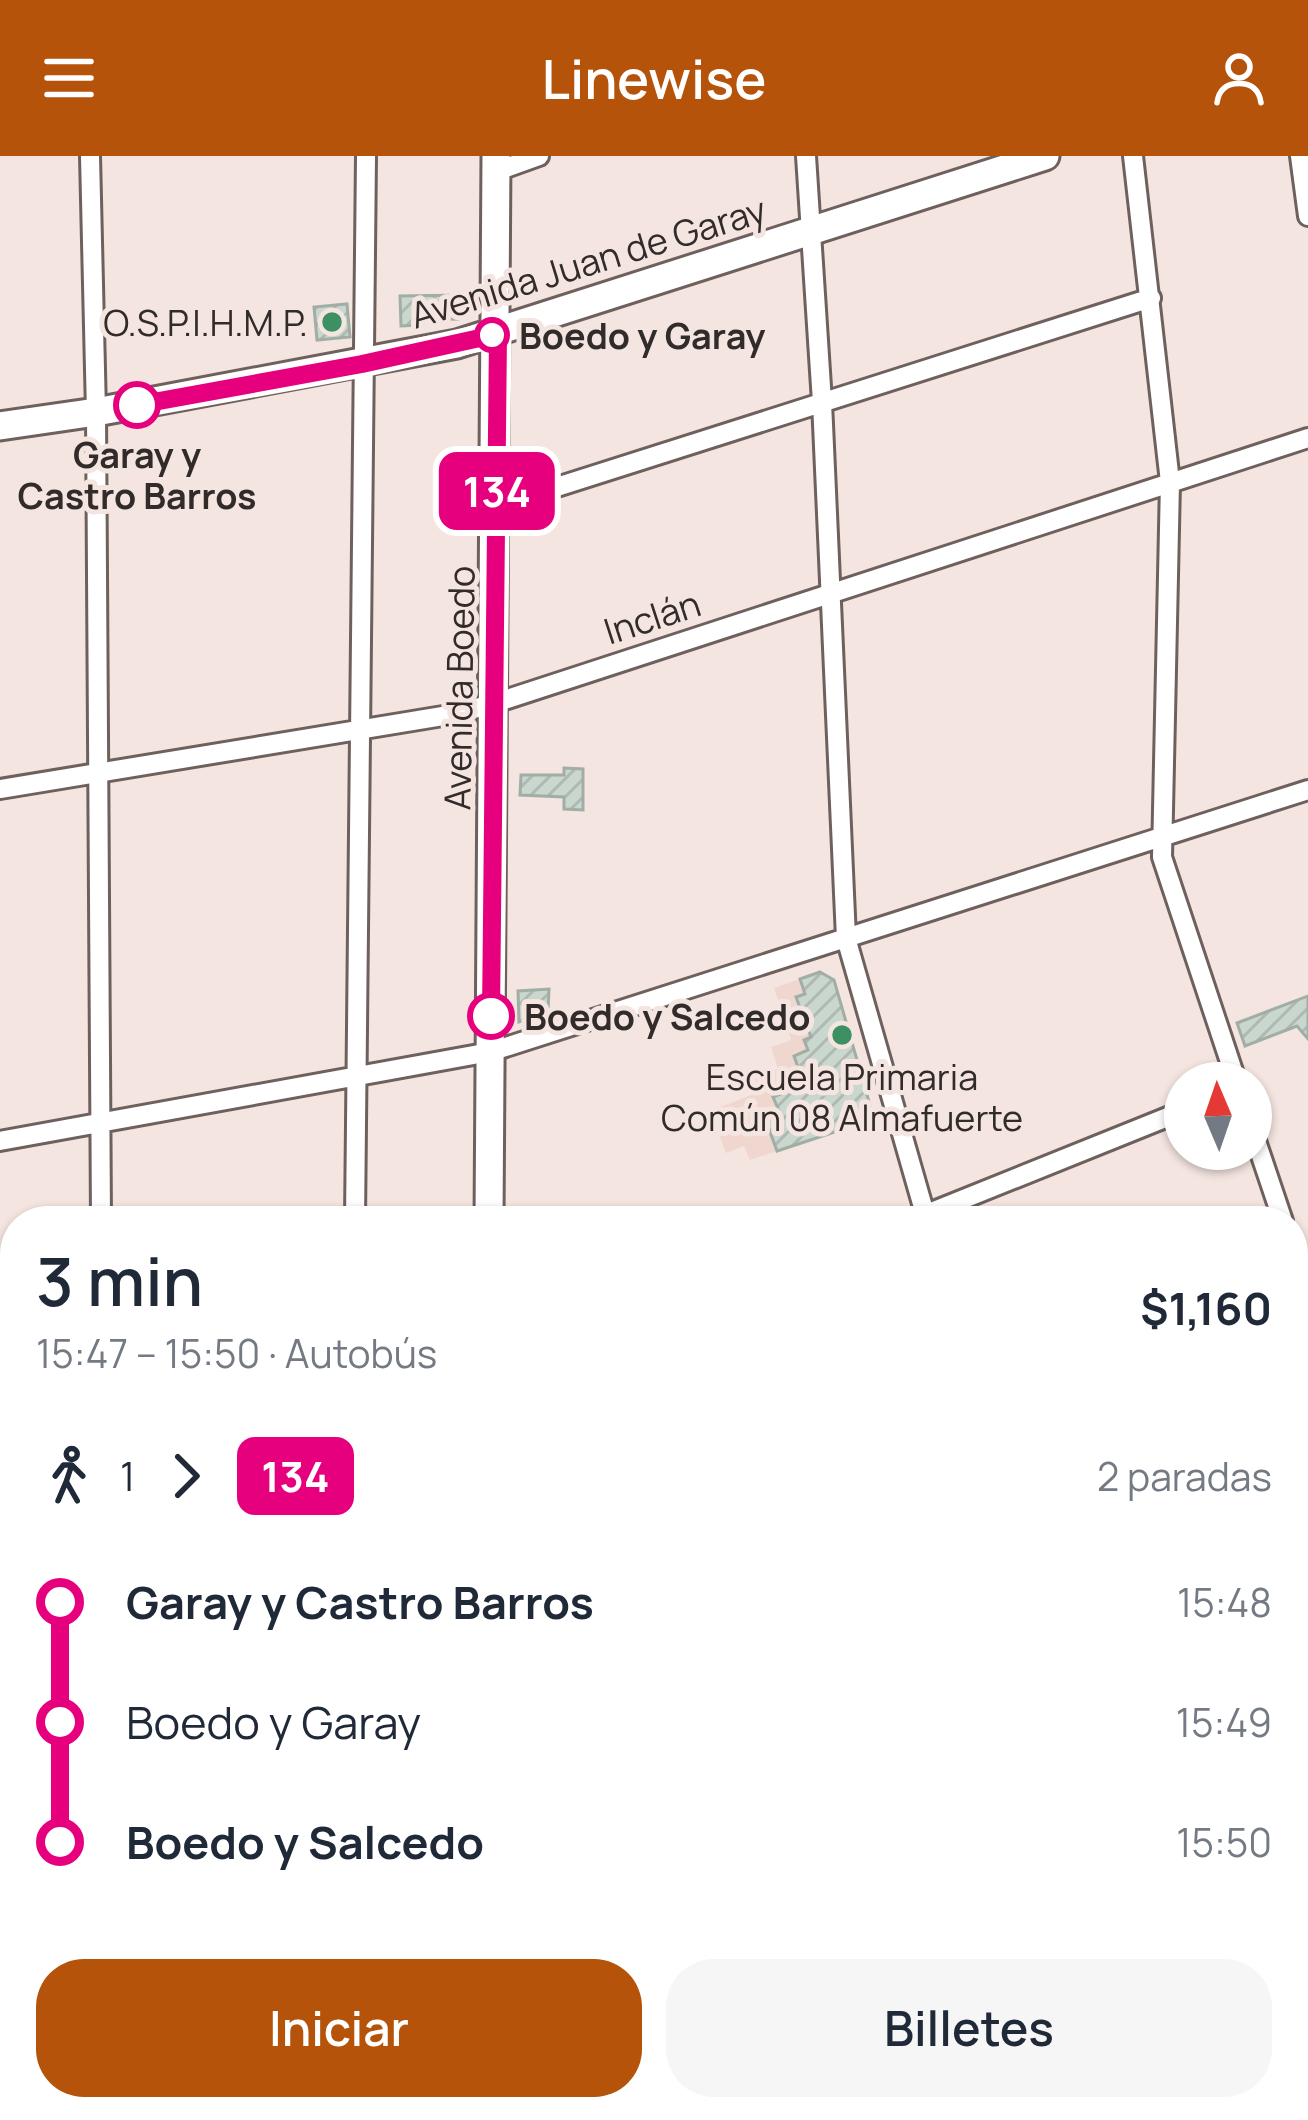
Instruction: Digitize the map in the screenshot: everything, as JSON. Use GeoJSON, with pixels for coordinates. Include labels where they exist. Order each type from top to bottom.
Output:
{"type":"FeatureCollection","features":[{"type":"Feature","properties":{"kind":"main road","name":"Avenida Juan de Garay"},"geometry":{"type":"LineString","coordinates":[[0,426],[362,364],[498,334],[1045,156]]}},
{"type":"Feature","properties":{"kind":"main road","name":"Avenida Boedo"},"geometry":{"type":"LineString","coordinates":[[489,1206],[496,163]]}},
{"type":"Feature","properties":{"kind":"street"},"geometry":{"type":"LineString","coordinates":[[89,156],[96,412],[101,1206]]}},
{"type":"Feature","properties":{"kind":"street"},"geometry":{"type":"LineString","coordinates":[[355,1206],[366,156]]}},
{"type":"Feature","properties":{"kind":"street"},"geometry":{"type":"LineString","coordinates":[[496,163],[539,156]]}},
{"type":"Feature","properties":{"kind":"street"},"geometry":{"type":"LineString","coordinates":[[806,156],[846,938],[917,1206]]}},
{"type":"Feature","properties":{"kind":"street"},"geometry":{"type":"LineString","coordinates":[[1133,156],[1170,482],[1160,838],[1171,889],[1230,1062]]}},
{"type":"Feature","properties":{"kind":"street"},"geometry":{"type":"LineString","coordinates":[[1300,156],[1308,216]]}},
{"type":"Feature","properties":{"kind":"street"},"geometry":{"type":"LineString","coordinates":[[496,506],[1151,298]]}},
{"type":"Feature","properties":{"kind":"street","name":"Inclán"},"geometry":{"type":"LineString","coordinates":[[0,789],[496,703],[1308,438]]}},
{"type":"Feature","properties":{"kind":"street"},"geometry":{"type":"LineString","coordinates":[[0,1141],[490,1052],[1308,790]]}},
{"type":"Feature","properties":{"kind":"street"},"geometry":{"type":"LineString","coordinates":[[952,1206],[1164,1119]]}},
{"type":"Feature","properties":{"kind":"street"},"geometry":{"type":"LineString","coordinates":[[1266,1170],[1278,1206]]}},
{"type":"Feature","properties":{"kind":"shaded area"},"geometry":{"type":"Polygon","coordinates":[[[820,972],[834,981],[874,1119],[750,1160],[744,1146],[726,1153],[710,1111],[759,1092],[755,1077],[778,1069],[771,1047],[791,1040],[774,988],[820,972]]]}},
{"type":"Feature","properties":{"kind":"building"},"geometry":{"type":"Polygon","coordinates":[[[464,295],[465,313],[459,319],[420,320],[421,325],[401,326],[400,296],[464,295]]]}},
{"type":"Feature","properties":{"kind":"building","name":"O.S.P.I.H.M.P."},"geometry":{"type":"Polygon","coordinates":[[[347,304],[350,337],[317,340],[314,307],[347,304]]]}},
{"type":"Feature","properties":{"kind":"building"},"geometry":{"type":"Polygon","coordinates":[[[564,768],[583,769],[583,810],[564,809],[564,797],[520,795],[521,775],[564,775],[564,768]]]}},
{"type":"Feature","properties":{"kind":"building"},"geometry":{"type":"Polygon","coordinates":[[[820,972],[834,980],[874,1119],[777,1151],[765,1118],[780,1113],[773,1097],[791,1090],[784,1073],[798,1067],[794,1056],[808,1050],[804,1040],[811,1037],[796,997],[805,994],[800,979],[820,972]]]}},
{"type":"Feature","properties":{"kind":"building"},"geometry":{"type":"Polygon","coordinates":[[[549,989],[548,1012],[519,1022],[518,991],[549,989]]]}},
{"type":"Feature","properties":{"kind":"building"},"geometry":{"type":"Polygon","coordinates":[[[1308,996],[1308,1039],[1297,1026],[1245,1046],[1237,1023],[1308,996]]]}},
{"type":"Feature","properties":{"kind":"bus line","name":"134"},"geometry":{"type":"LineString","coordinates":[[137,405],[498,334],[491,1016]]}},
{"type":"Feature","properties":{"kind":"place","name":"O.S.P.I.H.M.P."},"geometry":{"type":"Point","coordinates":[332,322]}},
{"type":"Feature","properties":{"kind":"place","name":"Boedo y Garay"},"geometry":{"type":"Point","coordinates":[492,335]}},
{"type":"Feature","properties":{"kind":"place","name":"Garay y Castro Barros"},"geometry":{"type":"Point","coordinates":[137,405]}},
{"type":"Feature","properties":{"kind":"place","name":"Boedo y Salcedo"},"geometry":{"type":"Point","coordinates":[491,1016]}},
{"type":"Feature","properties":{"kind":"place","name":"Escuela Primaria Común 08 Almafuerte"},"geometry":{"type":"Point","coordinates":[842,1035]}}]}
